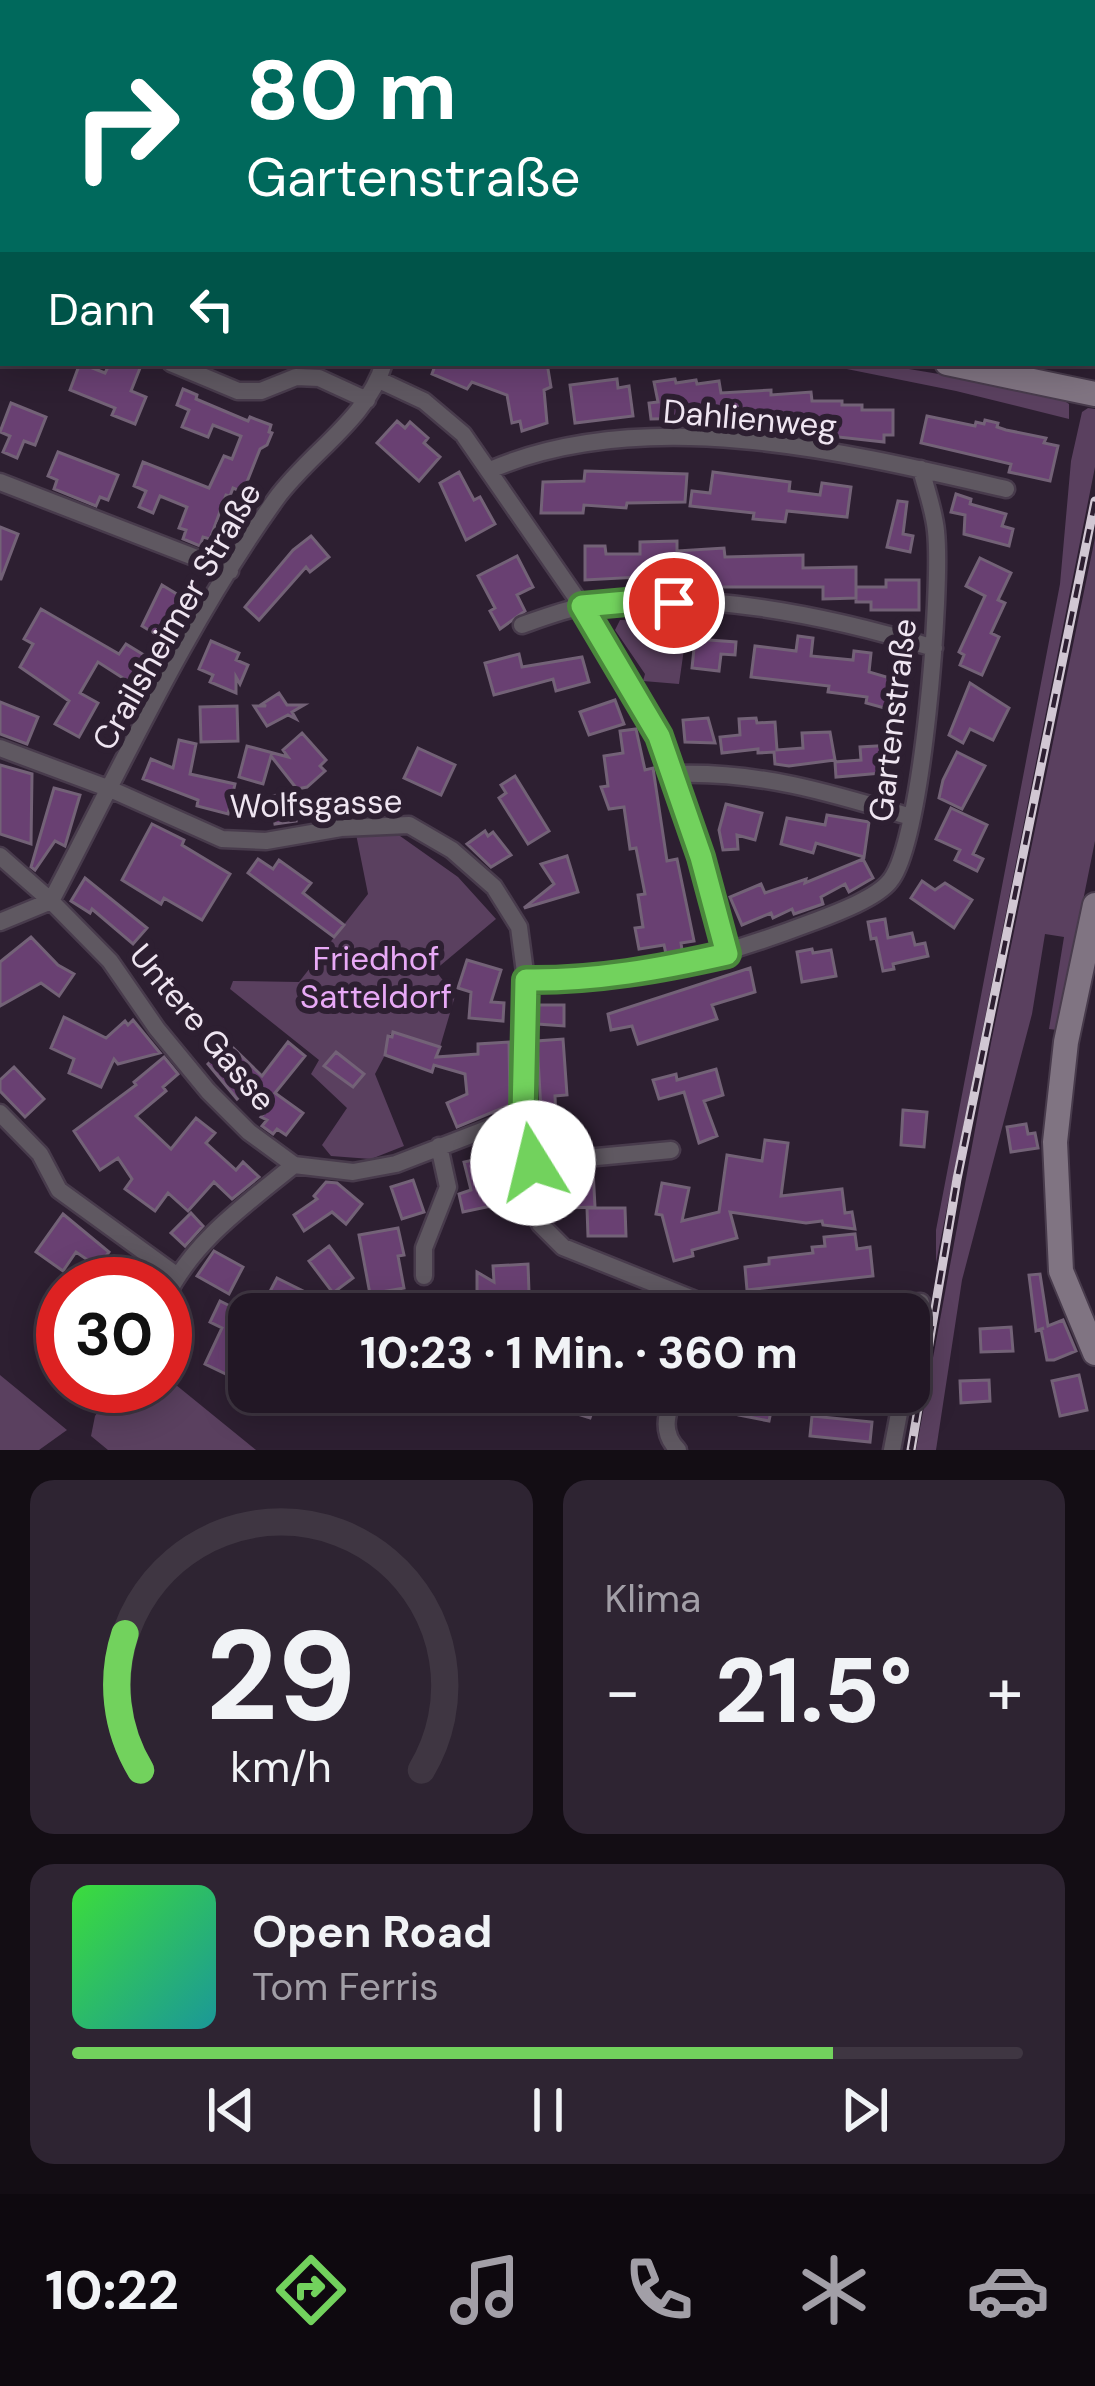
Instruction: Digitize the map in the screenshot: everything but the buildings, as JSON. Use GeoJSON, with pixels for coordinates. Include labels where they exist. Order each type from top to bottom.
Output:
{"type":"FeatureCollection","features":[{"type":"Feature","properties":{"kind":"street"},"geometry":{"type":"LineString","coordinates":[[178,366],[238,391],[261,392],[296,377],[319,378],[367,400]]}},
{"type":"Feature","properties":{"kind":"street"},"geometry":{"type":"LineString","coordinates":[[961,366],[1095,394]]}},
{"type":"Feature","properties":{"kind":"street"},"geometry":{"type":"LineString","coordinates":[[381,372],[463,434],[582,606],[659,736],[675,774],[727,954]]}},
{"type":"Feature","properties":{"kind":"street","name":"Crailsheimer Straße"},"geometry":{"type":"LineString","coordinates":[[51,901],[230,571],[278,496],[367,400],[381,372]]}},
{"type":"Feature","properties":{"kind":"street","name":"Dahlienweg"},"geometry":{"type":"LineString","coordinates":[[490,470],[517,458],[598,441],[697,437],[803,449],[1006,488]]}},
{"type":"Feature","properties":{"kind":"street","name":"Gartenstraße"},"geometry":{"type":"LineString","coordinates":[[526,980],[564,981],[661,969],[727,954],[844,910],[890,882],[908,840],[934,648],[936,528],[921,469]]}},
{"type":"Feature","properties":{"kind":"street"},"geometry":{"type":"LineString","coordinates":[[0,482],[230,571]]}},
{"type":"Feature","properties":{"kind":"street"},"geometry":{"type":"LineString","coordinates":[[522,625],[582,606],[638,601],[754,610],[883,632],[934,648]]}},
{"type":"Feature","properties":{"kind":"street","name":"Wolfsgasse"},"geometry":{"type":"LineString","coordinates":[[0,748],[223,839],[266,842],[341,827],[409,825],[452,850],[494,887],[520,927],[526,980],[523,1115],[540,1224],[563,1247],[665,1293]]}},
{"type":"Feature","properties":{"kind":"street"},"geometry":{"type":"LineString","coordinates":[[675,774],[728,772],[807,787],[911,817]]}},
{"type":"Feature","properties":{"kind":"street","name":"Untere Gasse"},"geometry":{"type":"LineString","coordinates":[[0,856],[110,961],[157,1029],[208,1090],[249,1132],[294,1166]]}},
{"type":"Feature","properties":{"kind":"street"},"geometry":{"type":"LineString","coordinates":[[0,922],[51,901]]}},
{"type":"Feature","properties":{"kind":"street"},"geometry":{"type":"LineString","coordinates":[[1095,905],[1091,946],[1066,1042],[1055,1159],[1061,1271],[1095,1353]]}},
{"type":"Feature","properties":{"kind":"street"},"geometry":{"type":"LineString","coordinates":[[0,1112],[40,1154],[59,1190],[151,1257]]}},
{"type":"Feature","properties":{"kind":"street"},"geometry":{"type":"LineString","coordinates":[[191,1257],[213,1231],[294,1166],[352,1172],[396,1164],[523,1115]]}},
{"type":"Feature","properties":{"kind":"street"},"geometry":{"type":"LineString","coordinates":[[424,1276],[424,1248],[448,1187],[439,1146]]}},
{"type":"Feature","properties":{"kind":"street"},"geometry":{"type":"LineString","coordinates":[[533,1163],[671,1150]]}},
{"type":"Feature","properties":{"kind":"street"},"geometry":{"type":"LineString","coordinates":[[667,1413],[669,1441],[678,1450]]}},
{"type":"Feature","properties":{"kind":"street"},"geometry":{"type":"LineString","coordinates":[[892,1450],[899,1413]]}},
{"type":"Feature","properties":{"kind":"green space"},"geometry":{"type":"Polygon","coordinates":[[[832,366],[891,366],[1053,393],[1069,404],[1069,419],[832,366]]]}},
{"type":"Feature","properties":{"kind":"green space"},"geometry":{"type":"Polygon","coordinates":[[[1095,409],[1095,467],[936,1263],[936,1230],[1060,584],[1071,461],[1082,412],[1095,409]]]}},
{"type":"Feature","properties":{"kind":"green space"},"geometry":{"type":"Polygon","coordinates":[[[1095,538],[1095,841],[1057,1030],[1049,1029],[1064,937],[1045,934],[1032,1014],[962,1280],[936,1450],[916,1450],[923,1413],[930,1413],[930,1374],[991,1043],[1095,538]]]}},
{"type":"Feature","properties":{"kind":"green space"},"geometry":{"type":"Polygon","coordinates":[[[620,620],[688,621],[679,684],[643,681],[645,674],[615,630],[620,620]]]}},
{"type":"Feature","properties":{"kind":"green space","name":"Friedhof Satteldorf"},"geometry":{"type":"Polygon","coordinates":[[[393,831],[458,877],[496,919],[435,970],[455,996],[440,1047],[394,1032],[388,1036],[375,1074],[404,1146],[371,1159],[331,1156],[322,1145],[347,1108],[311,1074],[319,1060],[230,989],[233,981],[299,982],[368,894],[356,834],[393,831]]]}},
{"type":"Feature","properties":{"kind":"green space"},"geometry":{"type":"Polygon","coordinates":[[[0,1375],[36,1405],[36,1413],[46,1413],[67,1430],[39,1450],[0,1450],[0,1375]]]}},
{"type":"Feature","properties":{"kind":"green space"},"geometry":{"type":"Polygon","coordinates":[[[192,1398],[256,1450],[108,1450],[91,1436],[95,1416],[192,1413],[192,1398]]]}},
{"type":"Feature","properties":{"kind":"railway"},"geometry":{"type":"LineString","coordinates":[[911,1450],[957,1179],[1095,501]]}},
{"type":"Feature","properties":{"kind":"route"},"geometry":{"type":"LineString","coordinates":[[533,1163],[523,1115],[526,980],[564,981],[661,969],[727,954],[675,774],[659,736],[582,606],[674,603]]}}]}
